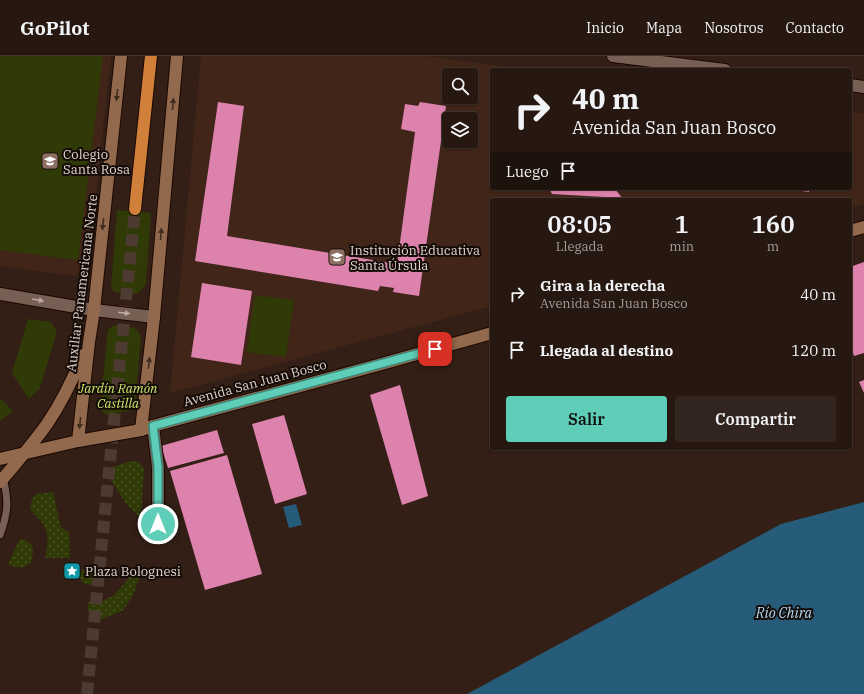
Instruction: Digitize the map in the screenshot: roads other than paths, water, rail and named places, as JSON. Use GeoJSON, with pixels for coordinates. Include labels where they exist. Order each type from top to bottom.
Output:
{"type":"FeatureCollection","features":[{"type":"Feature","properties":{"kind":"highway"},"geometry":{"type":"LineString","coordinates":[[135,209],[151,56]]}},
{"type":"Feature","properties":{"kind":"main road","name":"Auxiliar Panamericana Norte"},"geometry":{"type":"LineString","coordinates":[[78,441],[94,310],[121,56]]}},
{"type":"Feature","properties":{"kind":"main road"},"geometry":{"type":"LineString","coordinates":[[141,430],[154,317],[177,56]]}},
{"type":"Feature","properties":{"kind":"main road"},"geometry":{"type":"LineString","coordinates":[[852,230],[864,227]]}},
{"type":"Feature","properties":{"kind":"main road","name":"Avenida San Juan Bosco"},"geometry":{"type":"LineString","coordinates":[[0,459],[78,441],[141,430],[490,334]]}},
{"type":"Feature","properties":{"kind":"main road"},"geometry":{"type":"LineString","coordinates":[[1,480],[24,454],[60,404],[70,386],[89,342]]}},
{"type":"Feature","properties":{"kind":"street"},"geometry":{"type":"LineString","coordinates":[[613,56],[704,62],[720,68]]}},
{"type":"Feature","properties":{"kind":"street"},"geometry":{"type":"LineString","coordinates":[[852,85],[864,87]]}},
{"type":"Feature","properties":{"kind":"street"},"geometry":{"type":"LineString","coordinates":[[0,294],[94,310],[154,317]]}},
{"type":"Feature","properties":{"kind":"street"},"geometry":{"type":"LineString","coordinates":[[153,426],[158,467],[158,524]]}},
{"type":"Feature","properties":{"kind":"lane"},"geometry":{"type":"LineString","coordinates":[[0,535],[4,523],[7,504],[7,492],[1,480]]}},
{"type":"Feature","properties":{"kind":"water","name":"Río Chira"},"geometry":{"type":"Polygon","coordinates":[[[864,502],[864,694],[467,694],[781,524],[864,502]]]}},
{"type":"Feature","properties":{"kind":"water"},"geometry":{"type":"Polygon","coordinates":[[[296,504],[302,525],[289,528],[283,507],[296,504]]]}},
{"type":"Feature","properties":{"kind":"tunnel"},"geometry":{"type":"LineString","coordinates":[[87,694],[135,209]]}},
{"type":"Feature","properties":{"kind":"place","name":"Colegio Santa Rosa"},"geometry":{"type":"Point","coordinates":[50,161]}},
{"type":"Feature","properties":{"kind":"place","name":"Institución Educativa Santa Úrsula"},"geometry":{"type":"Point","coordinates":[337,257]}},
{"type":"Feature","properties":{"kind":"place","name":"Plaza Bolognesi"},"geometry":{"type":"Point","coordinates":[72,571]}},
{"type":"Feature","properties":{"kind":"park label","name":"Jardín Ramón Castilla"},"geometry":{"type":"Point","coordinates":[118,396]}}]}
